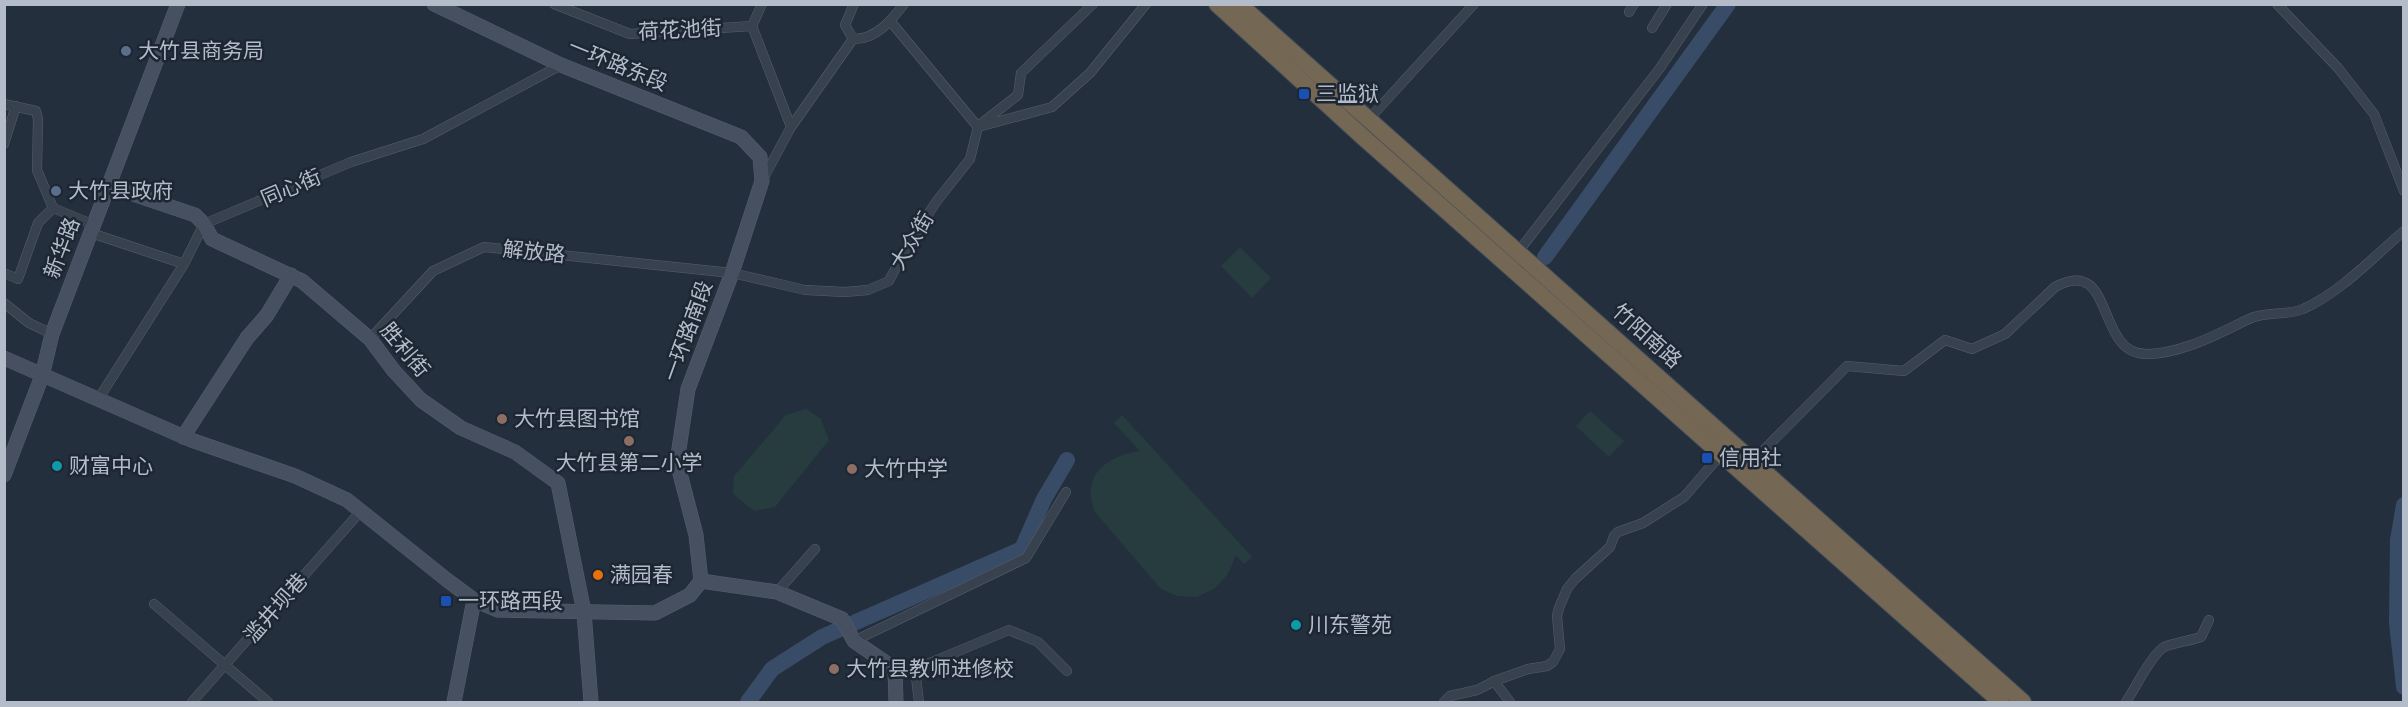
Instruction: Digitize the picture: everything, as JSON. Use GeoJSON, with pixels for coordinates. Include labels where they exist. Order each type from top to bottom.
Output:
{"type":"FeatureCollection","features":[{"type":"Feature","properties":{"kind":"highway","name":"竹阳南路"},"geometry":{"type":"LineString","coordinates":[[1217,4],[1363,138],[1727,448],[1753,460],[2023,702]]}},
{"type":"Feature","properties":{"kind":"highway","name":"竹阳南路"},"geometry":{"type":"LineString","coordinates":[[1239,4],[1518,252],[2001,702]]}},
{"type":"Feature","properties":{"kind":"street","name":"新华路"},"geometry":{"type":"LineString","coordinates":[[4,475],[42,376],[52,334],[178,4]]}},
{"type":"Feature","properties":{"kind":"street","name":"一环路东段"},"geometry":{"type":"LineString","coordinates":[[434,4],[561,65],[741,137],[760,157],[762,181]]}},
{"type":"Feature","properties":{"kind":"street","name":"荷花池街"},"geometry":{"type":"LineString","coordinates":[[554,4],[630,34],[752,26],[762,4]]}},
{"type":"Feature","properties":{"kind":"street"},"geometry":{"type":"LineString","coordinates":[[853,39],[845,25],[854,4]]}},
{"type":"Feature","properties":{"kind":"street"},"geometry":{"type":"LineString","coordinates":[[853,39],[865,39],[891,22],[904,4]]}},
{"type":"Feature","properties":{"kind":"street"},"geometry":{"type":"LineString","coordinates":[[978,127],[1018,95],[1022,73],[1093,4]]}},
{"type":"Feature","properties":{"kind":"street"},"geometry":{"type":"LineString","coordinates":[[978,127],[1052,107],[1090,73],[1146,4]]}},
{"type":"Feature","properties":{"kind":"street"},"geometry":{"type":"LineString","coordinates":[[1369,119],[1474,4]]}},
{"type":"Feature","properties":{"kind":"street"},"geometry":{"type":"LineString","coordinates":[[1652,28],[1667,4]]}},
{"type":"Feature","properties":{"kind":"street"},"geometry":{"type":"LineString","coordinates":[[1518,252],[1660,68],[1703,4]]}},
{"type":"Feature","properties":{"kind":"street"},"geometry":{"type":"LineString","coordinates":[[2277,4],[2338,68],[2374,114],[2403,191]]}},
{"type":"Feature","properties":{"kind":"street"},"geometry":{"type":"LineString","coordinates":[[891,22],[978,127]]}},
{"type":"Feature","properties":{"kind":"street"},"geometry":{"type":"LineString","coordinates":[[752,26],[791,127]]}},
{"type":"Feature","properties":{"kind":"street"},"geometry":{"type":"LineString","coordinates":[[762,181],[791,127],[853,39]]}},
{"type":"Feature","properties":{"kind":"street","name":"同心街"},"geometry":{"type":"LineString","coordinates":[[204,224],[351,162],[423,139],[561,65]]}},
{"type":"Feature","properties":{"kind":"street"},"geometry":{"type":"LineString","coordinates":[[4,104],[36,111],[38,170],[53,208],[92,229],[184,264]]}},
{"type":"Feature","properties":{"kind":"street"},"geometry":{"type":"LineString","coordinates":[[4,144],[16,106]]}},
{"type":"Feature","properties":{"kind":"street","name":"大众街"},"geometry":{"type":"LineString","coordinates":[[732,273],[805,290],[845,292],[868,290],[889,280],[936,202],[970,159],[978,127]]}},
{"type":"Feature","properties":{"kind":"street","name":"一环路南段"},"geometry":{"type":"LineString","coordinates":[[702,581],[696,535],[677,462],[688,389],[732,273],[762,181]]}},
{"type":"Feature","properties":{"kind":"street","name":"胜利街"},"geometry":{"type":"LineString","coordinates":[[110,186],[195,215],[204,224],[212,239],[302,280],[370,339],[394,371],[421,400],[460,428],[515,452],[558,483],[584,612],[591,702]]}},
{"type":"Feature","properties":{"kind":"street"},"geometry":{"type":"LineString","coordinates":[[4,273],[18,279],[38,223],[53,208]]}},
{"type":"Feature","properties":{"kind":"street"},"geometry":{"type":"LineString","coordinates":[[99,398],[184,264],[204,224]]}},
{"type":"Feature","properties":{"kind":"street"},"geometry":{"type":"LineString","coordinates":[[1753,460],[1847,366],[1904,370],[1945,340],[1972,349],[2005,334],[2055,286],[2064,282],[2074,280],[2094,287],[2116,336],[2127,349],[2143,354],[2159,353],[2210,339],[2252,317],[2301,310],[2335,291],[2403,231]]}},
{"type":"Feature","properties":{"kind":"street","name":"解放路"},"geometry":{"type":"LineString","coordinates":[[370,339],[433,271],[484,247],[732,273]]}},
{"type":"Feature","properties":{"kind":"street"},"geometry":{"type":"LineString","coordinates":[[183,437],[247,338],[267,315],[291,275]]}},
{"type":"Feature","properties":{"kind":"street"},"geometry":{"type":"LineString","coordinates":[[4,303],[29,324],[52,334]]}},
{"type":"Feature","properties":{"kind":"street"},"geometry":{"type":"LineString","coordinates":[[4,358],[183,437],[295,476],[347,500],[474,600],[498,610],[655,613],[690,595],[702,581],[777,592],[842,619],[854,641],[895,669],[915,669],[1009,630],[1038,642],[1067,671]]}},
{"type":"Feature","properties":{"kind":"street"},"geometry":{"type":"LineString","coordinates":[[1444,702],[1450,696],[1477,690],[1494,681],[1528,669],[1547,666],[1553,662],[1560,649],[1558,608],[1571,584],[1610,547],[1618,532],[1643,523],[1684,497],[1727,448]]}},
{"type":"Feature","properties":{"kind":"street"},"geometry":{"type":"LineString","coordinates":[[854,641],[1026,558],[1066,492]]}},
{"type":"Feature","properties":{"kind":"street","name":"滥井坝巷"},"geometry":{"type":"LineString","coordinates":[[192,702],[360,512]]}},
{"type":"Feature","properties":{"kind":"street"},"geometry":{"type":"LineString","coordinates":[[777,592],[815,549]]}},
{"type":"Feature","properties":{"kind":"street"},"geometry":{"type":"LineString","coordinates":[[454,702],[474,600]]}},
{"type":"Feature","properties":{"kind":"street"},"geometry":{"type":"LineString","coordinates":[[154,604],[268,702]]}},
{"type":"Feature","properties":{"kind":"street"},"geometry":{"type":"LineString","coordinates":[[2126,702],[2155,657],[2165,646],[2201,637],[2209,620]]}},
{"type":"Feature","properties":{"kind":"street"},"geometry":{"type":"LineString","coordinates":[[895,669],[896,702]]}},
{"type":"Feature","properties":{"kind":"street"},"geometry":{"type":"LineString","coordinates":[[915,669],[919,702]]}},
{"type":"Feature","properties":{"kind":"street"},"geometry":{"type":"LineString","coordinates":[[1494,681],[1509,702]]}},
{"type":"Feature","properties":{"kind":"green space"},"geometry":{"type":"Polygon","coordinates":[[[1240,247],[1271,278],[1252,298],[1221,266],[1240,247]]]}},
{"type":"Feature","properties":{"kind":"green space"},"geometry":{"type":"Polygon","coordinates":[[[806,409],[821,419],[829,440],[775,507],[754,511],[733,494],[734,476],[786,415],[806,409]]]}},
{"type":"Feature","properties":{"kind":"green space"},"geometry":{"type":"Polygon","coordinates":[[[1590,411],[1624,441],[1609,457],[1576,426],[1590,411]]]}},
{"type":"Feature","properties":{"kind":"green space"},"geometry":{"type":"Polygon","coordinates":[[[1122,415],[1252,557],[1244,564],[1236,555],[1228,574],[1214,589],[1197,597],[1177,596],[1161,589],[1095,512],[1091,499],[1091,488],[1100,469],[1117,457],[1140,451],[1114,423],[1122,415]]]}},
{"type":"Feature","properties":{"kind":"waterway"},"geometry":{"type":"LineString","coordinates":[[1545,257],[1728,4]]}},
{"type":"Feature","properties":{"kind":"waterway"},"geometry":{"type":"LineString","coordinates":[[748,702],[772,669],[822,637],[1022,549],[1044,499],[1067,460]]}},
{"type":"Feature","properties":{"kind":"waterway"},"geometry":{"type":"LineString","coordinates":[[2404,505],[2398,540],[2397,623],[2404,687]]}},
{"type":"Feature","properties":{"kind":"place","name":"大竹县商务局"},"geometry":{"type":"Point","coordinates":[126,51]}},
{"type":"Feature","properties":{"kind":"place","name":"三监狱"},"geometry":{"type":"Point","coordinates":[1304,94]}},
{"type":"Feature","properties":{"kind":"place","name":"大竹县政府"},"geometry":{"type":"Point","coordinates":[56,191]}},
{"type":"Feature","properties":{"kind":"place","name":"大竹县图书馆"},"geometry":{"type":"Point","coordinates":[502,419]}},
{"type":"Feature","properties":{"kind":"place","name":"大竹县第二小学"},"geometry":{"type":"Point","coordinates":[629,441]}},
{"type":"Feature","properties":{"kind":"place","name":"信用社"},"geometry":{"type":"Point","coordinates":[1707,458]}},
{"type":"Feature","properties":{"kind":"place","name":"财富中心"},"geometry":{"type":"Point","coordinates":[57,466]}},
{"type":"Feature","properties":{"kind":"place","name":"大竹中学"},"geometry":{"type":"Point","coordinates":[852,469]}},
{"type":"Feature","properties":{"kind":"place","name":"满园春"},"geometry":{"type":"Point","coordinates":[598,575]}},
{"type":"Feature","properties":{"kind":"place","name":"一环路西段"},"geometry":{"type":"Point","coordinates":[446,601]}},
{"type":"Feature","properties":{"kind":"place","name":"川东警苑"},"geometry":{"type":"Point","coordinates":[1296,625]}},
{"type":"Feature","properties":{"kind":"place","name":"大竹县教师进修校"},"geometry":{"type":"Point","coordinates":[834,669]}}]}
